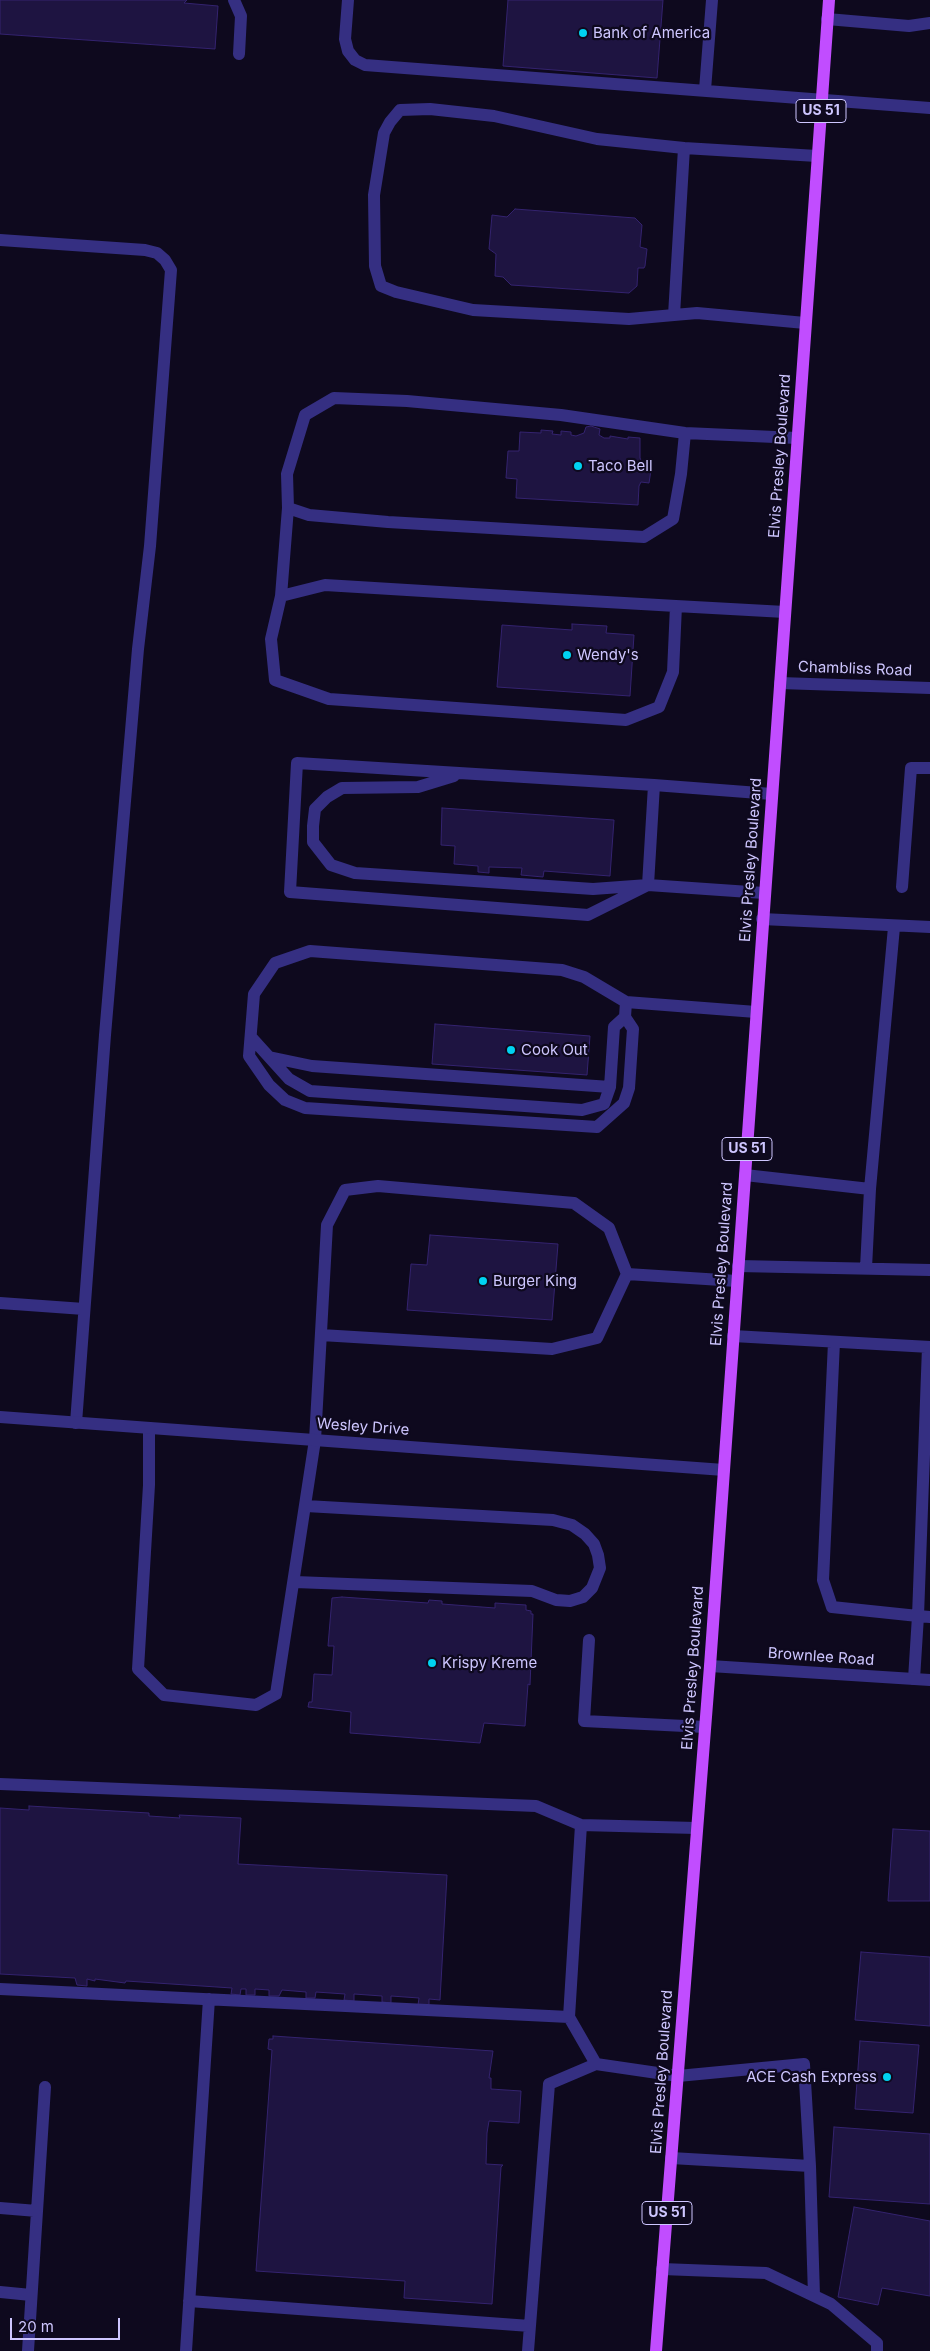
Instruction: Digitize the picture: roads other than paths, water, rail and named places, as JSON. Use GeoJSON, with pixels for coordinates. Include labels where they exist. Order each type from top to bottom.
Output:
{"type":"FeatureCollection","features":[{"type":"Feature","properties":{"kind":"main road","name":"Elvis Presley Boulevard"},"geometry":{"type":"LineString","coordinates":[[656,2351],[710,1666],[829,0]]}},
{"type":"Feature","properties":{"kind":"street"},"geometry":{"type":"LineString","coordinates":[[234,0],[241,16],[239,54]]}},
{"type":"Feature","properties":{"kind":"street"},"geometry":{"type":"LineString","coordinates":[[348,0],[346,39],[348,51],[355,60],[365,65],[822,98],[930,108]]}},
{"type":"Feature","properties":{"kind":"street"},"geometry":{"type":"LineString","coordinates":[[705,90],[712,0]]}},
{"type":"Feature","properties":{"kind":"street"},"geometry":{"type":"LineString","coordinates":[[827,19],[909,26],[930,23]]}},
{"type":"Feature","properties":{"kind":"street"},"geometry":{"type":"LineString","coordinates":[[806,323],[697,313],[629,319],[473,310],[396,292],[381,286],[375,266],[374,195],[384,133],[400,110],[430,109],[494,116],[597,139],[684,148],[817,156]]}},
{"type":"Feature","properties":{"kind":"street"},"geometry":{"type":"LineString","coordinates":[[674,315],[684,148]]}},
{"type":"Feature","properties":{"kind":"street"},"geometry":{"type":"LineString","coordinates":[[0,240],[145,250],[157,254],[165,260],[171,270],[150,546],[130,744],[105,1035],[76,1423]]}},
{"type":"Feature","properties":{"kind":"street"},"geometry":{"type":"LineString","coordinates":[[676,606],[673,672],[659,707],[626,720],[328,699],[275,680],[271,639],[281,596],[288,508],[287,474],[305,415],[334,398],[407,401],[561,415],[685,433],[797,438]]}},
{"type":"Feature","properties":{"kind":"street"},"geometry":{"type":"LineString","coordinates":[[288,508],[309,515],[388,522],[644,537],[673,519],[681,474],[685,433]]}},
{"type":"Feature","properties":{"kind":"street"},"geometry":{"type":"LineString","coordinates":[[281,596],[325,585],[785,612]]}},
{"type":"Feature","properties":{"kind":"street","name":"Chambliss Road"},"geometry":{"type":"LineString","coordinates":[[780,683],[930,688]]}},
{"type":"Feature","properties":{"kind":"street"},"geometry":{"type":"LineString","coordinates":[[648,885],[588,915],[290,892],[297,764],[654,785],[772,794]]}},
{"type":"Feature","properties":{"kind":"street"},"geometry":{"type":"LineString","coordinates":[[902,886],[911,768],[930,768]]}},
{"type":"Feature","properties":{"kind":"street"},"geometry":{"type":"LineString","coordinates":[[462,773],[418,786],[342,788],[327,797],[315,809],[314,842],[330,865],[355,873],[593,889],[648,885],[764,893]]}},
{"type":"Feature","properties":{"kind":"street"},"geometry":{"type":"LineString","coordinates":[[648,885],[654,785]]}},
{"type":"Feature","properties":{"kind":"street"},"geometry":{"type":"LineString","coordinates":[[762,919],[894,927],[930,927]]}},
{"type":"Feature","properties":{"kind":"street"},"geometry":{"type":"LineString","coordinates":[[866,1268],[870,1189],[894,927]]}},
{"type":"Feature","properties":{"kind":"street"},"geometry":{"type":"LineString","coordinates":[[626,1002],[625,1017],[633,1029],[629,1088],[624,1103],[597,1127],[305,1108],[285,1100],[269,1085],[249,1056],[254,994],[275,963],[310,951],[562,970],[584,977],[626,1002],[756,1012]]}},
{"type":"Feature","properties":{"kind":"street"},"geometry":{"type":"LineString","coordinates":[[250,1037],[289,1079],[310,1091],[582,1110],[604,1104],[610,1087],[614,1027],[625,1017]]}},
{"type":"Feature","properties":{"kind":"street"},"geometry":{"type":"LineString","coordinates":[[269,1057],[312,1066],[610,1087]]}},
{"type":"Feature","properties":{"kind":"street"},"geometry":{"type":"LineString","coordinates":[[745,1175],[870,1189]]}},
{"type":"Feature","properties":{"kind":"street"},"geometry":{"type":"LineString","coordinates":[[149,1428],[149,1485],[138,1669],[164,1695],[256,1705],[276,1694],[295,1582],[315,1440],[327,1225],[344,1190],[378,1186],[574,1203],[609,1228],[627,1274],[596,1338],[552,1349],[321,1335]]}},
{"type":"Feature","properties":{"kind":"street"},"geometry":{"type":"LineString","coordinates":[[738,1266],[930,1270]]}},
{"type":"Feature","properties":{"kind":"street"},"geometry":{"type":"LineString","coordinates":[[627,1274],[737,1281]]}},
{"type":"Feature","properties":{"kind":"street"},"geometry":{"type":"LineString","coordinates":[[0,1303],[84,1309]]}},
{"type":"Feature","properties":{"kind":"street"},"geometry":{"type":"LineString","coordinates":[[733,1336],[929,1347],[924,1616],[914,1679]]}},
{"type":"Feature","properties":{"kind":"street"},"geometry":{"type":"LineString","coordinates":[[834,1342],[823,1580],[832,1607],[924,1616]]}},
{"type":"Feature","properties":{"kind":"street","name":"Wesley Drive"},"geometry":{"type":"LineString","coordinates":[[0,1416],[724,1470]]}},
{"type":"Feature","properties":{"kind":"street"},"geometry":{"type":"LineString","coordinates":[[295,1582],[532,1591],[556,1600],[570,1601],[584,1597],[596,1579],[600,1568],[594,1544],[585,1534],[572,1525],[553,1520],[306,1506]]}},
{"type":"Feature","properties":{"kind":"street"},"geometry":{"type":"LineString","coordinates":[[590,1640],[584,1721],[705,1727]]}},
{"type":"Feature","properties":{"kind":"street","name":"Brownlee Road"},"geometry":{"type":"LineString","coordinates":[[710,1666],[930,1680]]}},
{"type":"Feature","properties":{"kind":"street"},"geometry":{"type":"LineString","coordinates":[[0,1784],[536,1806],[581,1825],[696,1828]]}},
{"type":"Feature","properties":{"kind":"street"},"geometry":{"type":"LineString","coordinates":[[581,1825],[569,2017],[596,2064]]}},
{"type":"Feature","properties":{"kind":"street"},"geometry":{"type":"LineString","coordinates":[[0,1989],[569,2017]]}},
{"type":"Feature","properties":{"kind":"street"},"geometry":{"type":"LineString","coordinates":[[186,2351],[209,1999]]}},
{"type":"Feature","properties":{"kind":"street"},"geometry":{"type":"LineString","coordinates":[[528,2351],[549,2084],[596,2064],[678,2076],[804,2064],[810,2166],[814,2296]]}},
{"type":"Feature","properties":{"kind":"street"},"geometry":{"type":"LineString","coordinates":[[28,2351],[45,2086]]}},
{"type":"Feature","properties":{"kind":"street"},"geometry":{"type":"LineString","coordinates":[[671,2158],[810,2166]]}},
{"type":"Feature","properties":{"kind":"street"},"geometry":{"type":"LineString","coordinates":[[0,2208],[37,2211]]}},
{"type":"Feature","properties":{"kind":"street"},"geometry":{"type":"LineString","coordinates":[[662,2269],[766,2274],[831,2304],[877,2343],[877,2351]]}},
{"type":"Feature","properties":{"kind":"street"},"geometry":{"type":"LineString","coordinates":[[0,2292],[31,2295]]}},
{"type":"Feature","properties":{"kind":"street"},"geometry":{"type":"LineString","coordinates":[[189,2301],[530,2326]]}},
{"type":"Feature","properties":{"kind":"place","name":"Bank of America"},"geometry":{"type":"Point","coordinates":[583,33]}},
{"type":"Feature","properties":{"kind":"place","name":"Taco Bell"},"geometry":{"type":"Point","coordinates":[578,466]}},
{"type":"Feature","properties":{"kind":"place","name":"Wendy's"},"geometry":{"type":"Point","coordinates":[567,655]}},
{"type":"Feature","properties":{"kind":"place","name":"Cook Out"},"geometry":{"type":"Point","coordinates":[511,1050]}},
{"type":"Feature","properties":{"kind":"place","name":"Burger King"},"geometry":{"type":"Point","coordinates":[483,1281]}},
{"type":"Feature","properties":{"kind":"place","name":"Krispy Kreme"},"geometry":{"type":"Point","coordinates":[432,1663]}},
{"type":"Feature","properties":{"kind":"place","name":"ACE Cash Express"},"geometry":{"type":"Point","coordinates":[887,2077]}}]}
